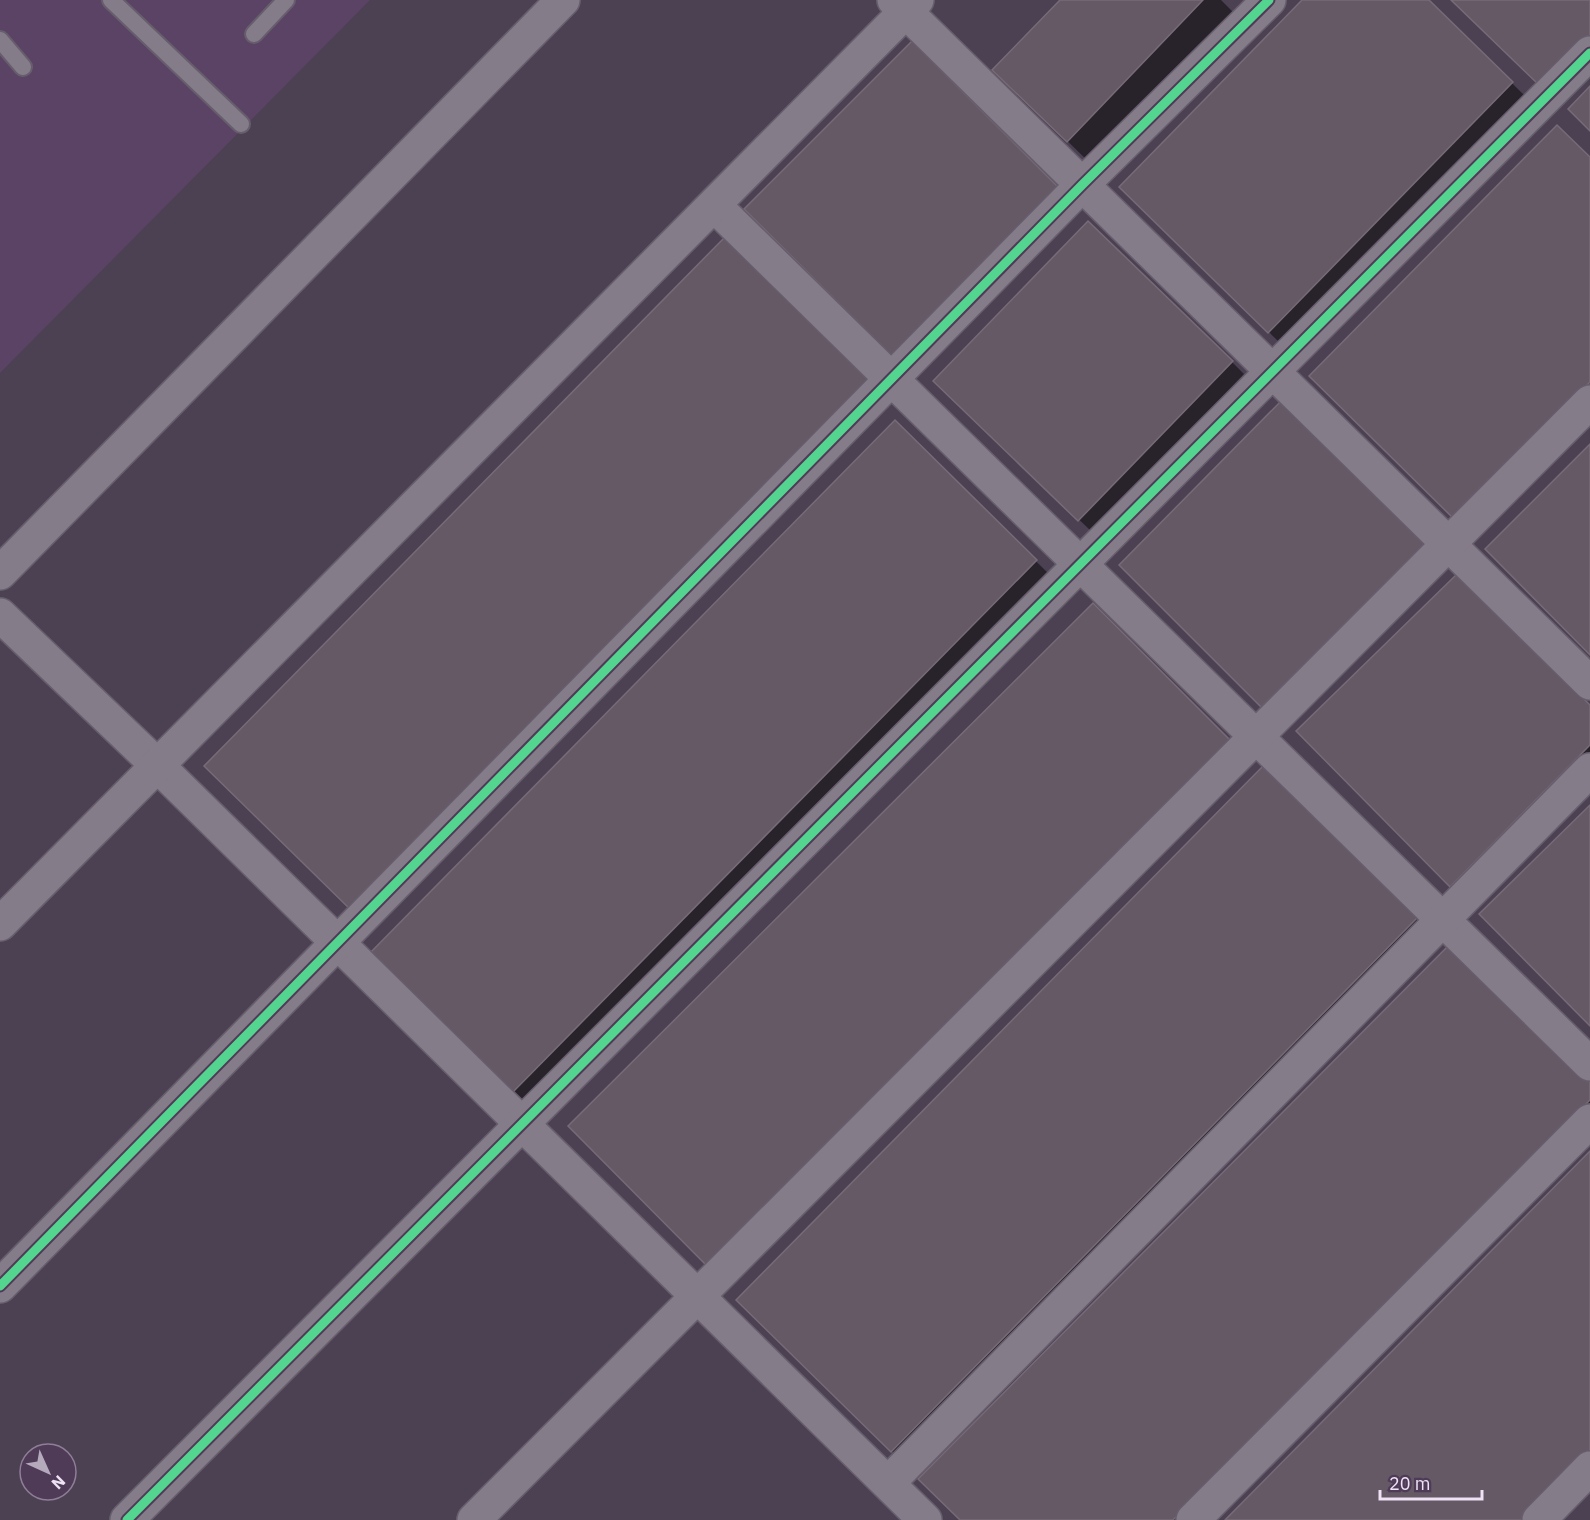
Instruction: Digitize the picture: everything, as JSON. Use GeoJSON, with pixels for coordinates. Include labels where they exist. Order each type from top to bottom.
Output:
{"type":"FeatureCollection","features":[{"type":"Feature","properties":{"kind":"street"},"geometry":{"type":"LineString","coordinates":[[0,573],[563,0]]}},
{"type":"Feature","properties":{"kind":"street"},"geometry":{"type":"LineString","coordinates":[[0,1286],[1082,185],[1269,0]]}},
{"type":"Feature","properties":{"kind":"street"},"geometry":{"type":"LineString","coordinates":[[0,924],[715,206],[905,4],[1082,185],[1590,683]]}},
{"type":"Feature","properties":{"kind":"street"},"geometry":{"type":"LineString","coordinates":[[127,1520],[1590,53]]}},
{"type":"Feature","properties":{"kind":"street"},"geometry":{"type":"LineString","coordinates":[[715,206],[1590,1064]]}},
{"type":"Feature","properties":{"kind":"street"},"geometry":{"type":"LineString","coordinates":[[474,1520],[1590,402]]}},
{"type":"Feature","properties":{"kind":"street"},"geometry":{"type":"LineString","coordinates":[[0,615],[158,766],[925,1520]]}},
{"type":"Feature","properties":{"kind":"street"},"geometry":{"type":"LineString","coordinates":[[888,1484],[1590,770]]}},
{"type":"Feature","properties":{"kind":"street"},"geometry":{"type":"LineString","coordinates":[[1193,1520],[1590,1121]]}},
{"type":"Feature","properties":{"kind":"street"},"geometry":{"type":"LineString","coordinates":[[1539,1520],[1590,1468]]}},
{"type":"Feature","properties":{"kind":"lane"},"geometry":{"type":"LineString","coordinates":[[111,0],[241,124]]}},
{"type":"Feature","properties":{"kind":"lane"},"geometry":{"type":"LineString","coordinates":[[254,34],[286,0]]}},
{"type":"Feature","properties":{"kind":"lane"},"geometry":{"type":"LineString","coordinates":[[0,40],[23,68]]}},
{"type":"Feature","properties":{"kind":"shaded area"},"geometry":{"type":"Polygon","coordinates":[[[0,0],[370,0],[0,373],[0,0]]]}},
{"type":"Feature","properties":{"kind":"building"},"geometry":{"type":"Polygon","coordinates":[[[1060,0],[1203,0],[1067,142],[992,70],[1060,0]]]}},
{"type":"Feature","properties":{"kind":"building"},"geometry":{"type":"Polygon","coordinates":[[[1302,0],[1429,0],[1513,82],[1268,333],[1119,187],[1302,0]]]}},
{"type":"Feature","properties":{"kind":"building"},"geometry":{"type":"Polygon","coordinates":[[[1451,0],[1590,0],[1590,36],[1541,87],[1451,0]]]}},
{"type":"Feature","properties":{"kind":"building"},"geometry":{"type":"Polygon","coordinates":[[[912,41],[1062,191],[894,358],[744,209],[912,41]]]}},
{"type":"Feature","properties":{"kind":"building"},"geometry":{"type":"Polygon","coordinates":[[[1590,86],[1590,131],[1568,109],[1590,86]]]}},
{"type":"Feature","properties":{"kind":"building"},"geometry":{"type":"Polygon","coordinates":[[[1557,125],[1590,157],[1590,382],[1454,519],[1309,376],[1557,125]]]}},
{"type":"Feature","properties":{"kind":"building"},"geometry":{"type":"Polygon","coordinates":[[[1088,221],[1233,361],[1078,521],[933,381],[1088,221]]]}},
{"type":"Feature","properties":{"kind":"building"},"geometry":{"type":"Polygon","coordinates":[[[725,237],[876,386],[356,915],[204,766],[725,237]]]}},
{"type":"Feature","properties":{"kind":"building"},"geometry":{"type":"Polygon","coordinates":[[[1288,394],[1437,542],[1267,713],[1119,565],[1288,394]]]}},
{"type":"Feature","properties":{"kind":"building"},"geometry":{"type":"Polygon","coordinates":[[[895,420],[1037,560],[512,1093],[370,953],[895,420]]]}},
{"type":"Feature","properties":{"kind":"building"},"geometry":{"type":"Polygon","coordinates":[[[1590,444],[1590,655],[1485,549],[1590,444]]]}},
{"type":"Feature","properties":{"kind":"building"},"geometry":{"type":"Polygon","coordinates":[[[1457,574],[1590,705],[1590,745],[1450,887],[1296,731],[1457,574]]]}},
{"type":"Feature","properties":{"kind":"building"},"geometry":{"type":"Polygon","coordinates":[[[1093,603],[1231,741],[706,1265],[568,1126],[1093,603]]]}},
{"type":"Feature","properties":{"kind":"building"},"geometry":{"type":"Polygon","coordinates":[[[1265,764],[1419,916],[891,1452],[736,1300],[1265,764]]]}},
{"type":"Feature","properties":{"kind":"building"},"geometry":{"type":"Polygon","coordinates":[[[1590,805],[1590,1026],[1479,914],[1590,805]]]}},
{"type":"Feature","properties":{"kind":"building"},"geometry":{"type":"Polygon","coordinates":[[[1453,941],[1590,1078],[1590,1100],[1173,1520],[960,1520],[918,1479],[1453,941]]]}},
{"type":"Feature","properties":{"kind":"building"},"geometry":{"type":"Polygon","coordinates":[[[1590,1151],[1590,1452],[1523,1520],[1225,1520],[1590,1151]]]}},
{"type":"Feature","properties":{"kind":"cycle path"},"geometry":{"type":"LineString","coordinates":[[0,1286],[1082,185],[1269,0]]}},
{"type":"Feature","properties":{"kind":"cycle path"},"geometry":{"type":"LineString","coordinates":[[127,1520],[1590,53]]}}]}
